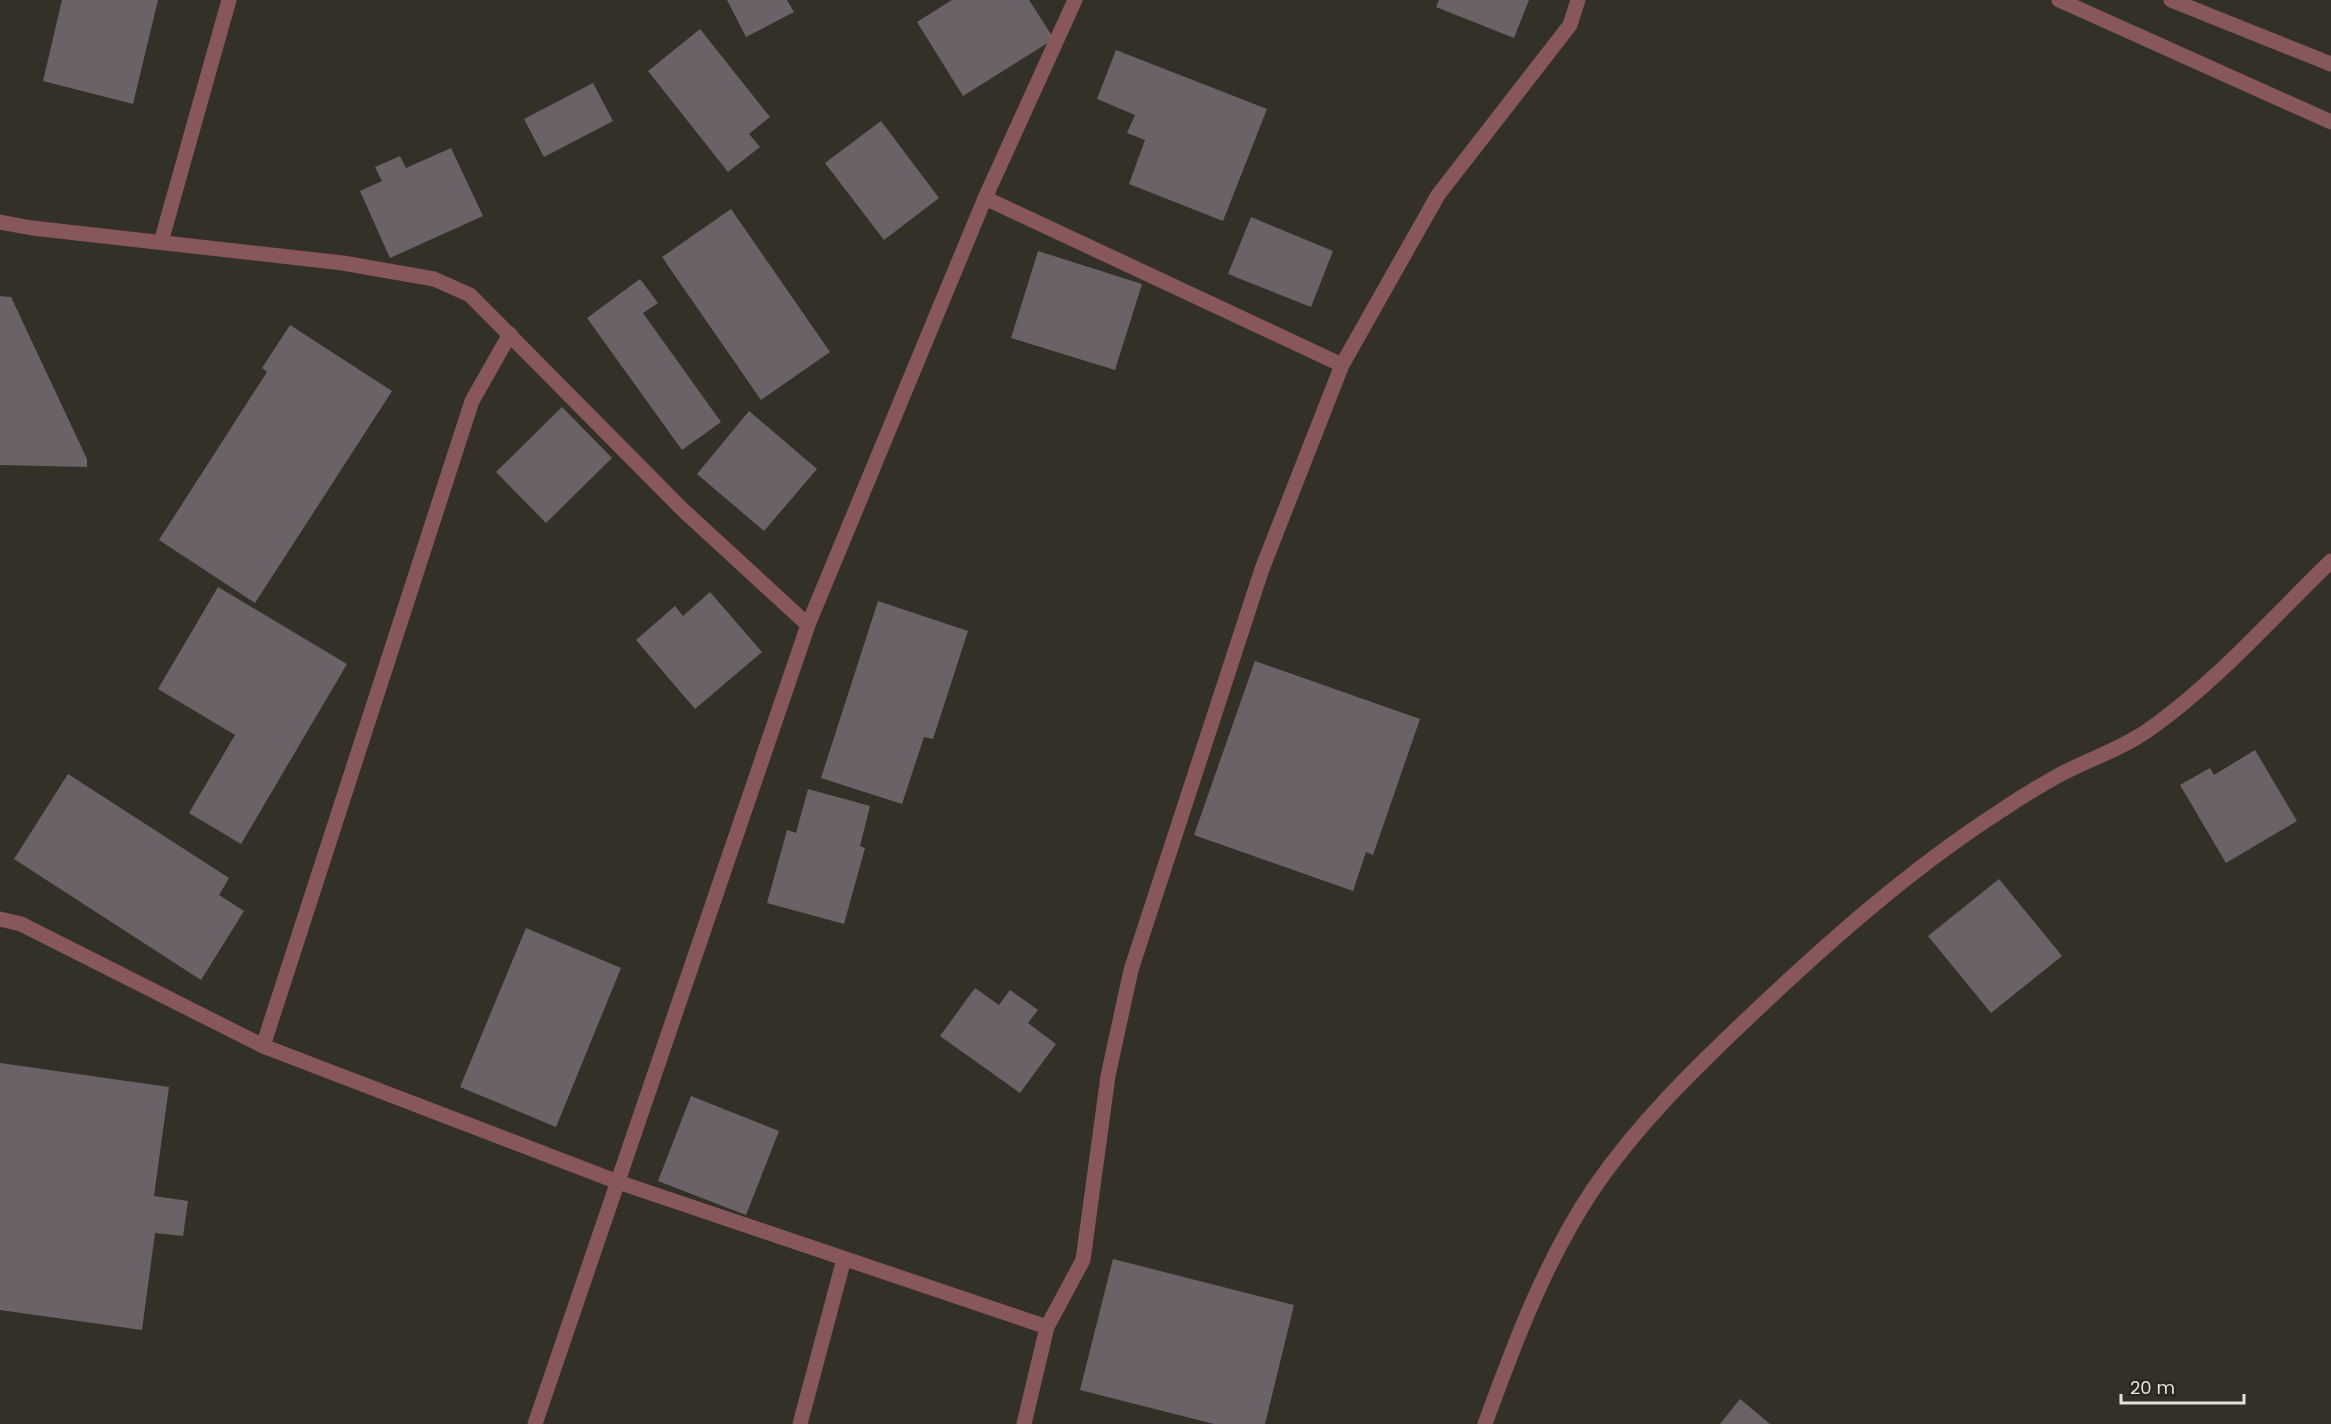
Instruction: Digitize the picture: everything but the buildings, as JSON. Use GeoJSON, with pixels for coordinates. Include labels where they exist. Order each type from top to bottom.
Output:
{"type":"FeatureCollection","features":[{"type":"Feature","properties":{"kind":"street"},"geometry":{"type":"LineString","coordinates":[[161,242],[229,0]]}},
{"type":"Feature","properties":{"kind":"street"},"geometry":{"type":"LineString","coordinates":[[535,1424],[808,625],[986,198],[1075,0]]}},
{"type":"Feature","properties":{"kind":"street"},"geometry":{"type":"LineString","coordinates":[[1024,1424],[1047,1327],[1083,1260],[1108,1076],[1131,970],[1263,569],[1342,365],[1438,195],[1570,25],[1578,0]]}},
{"type":"Feature","properties":{"kind":"street"},"geometry":{"type":"LineString","coordinates":[[2059,0],[2331,122]]}},
{"type":"Feature","properties":{"kind":"street"},"geometry":{"type":"LineString","coordinates":[[2171,0],[2331,64]]}},
{"type":"Feature","properties":{"kind":"street"},"geometry":{"type":"LineString","coordinates":[[986,198],[1342,365]]}},
{"type":"Feature","properties":{"kind":"street"},"geometry":{"type":"LineString","coordinates":[[0,222],[32,228],[343,262],[434,279],[470,295],[683,510],[808,625]]}},
{"type":"Feature","properties":{"kind":"street"},"geometry":{"type":"LineString","coordinates":[[263,1046],[472,401],[510,334]]}},
{"type":"Feature","properties":{"kind":"street"},"geometry":{"type":"LineString","coordinates":[[1485,1424],[1523,1320],[1556,1252],[1612,1164],[1681,1082],[1791,978],[1941,853],[2001,810],[2061,774],[2114,750],[2152,728],[2186,702],[2331,561]]}},
{"type":"Feature","properties":{"kind":"street"},"geometry":{"type":"LineString","coordinates":[[0,919],[21,924],[263,1046],[618,1182],[1047,1327]]}},
{"type":"Feature","properties":{"kind":"street"},"geometry":{"type":"LineString","coordinates":[[800,1424],[844,1259]]}}]}
